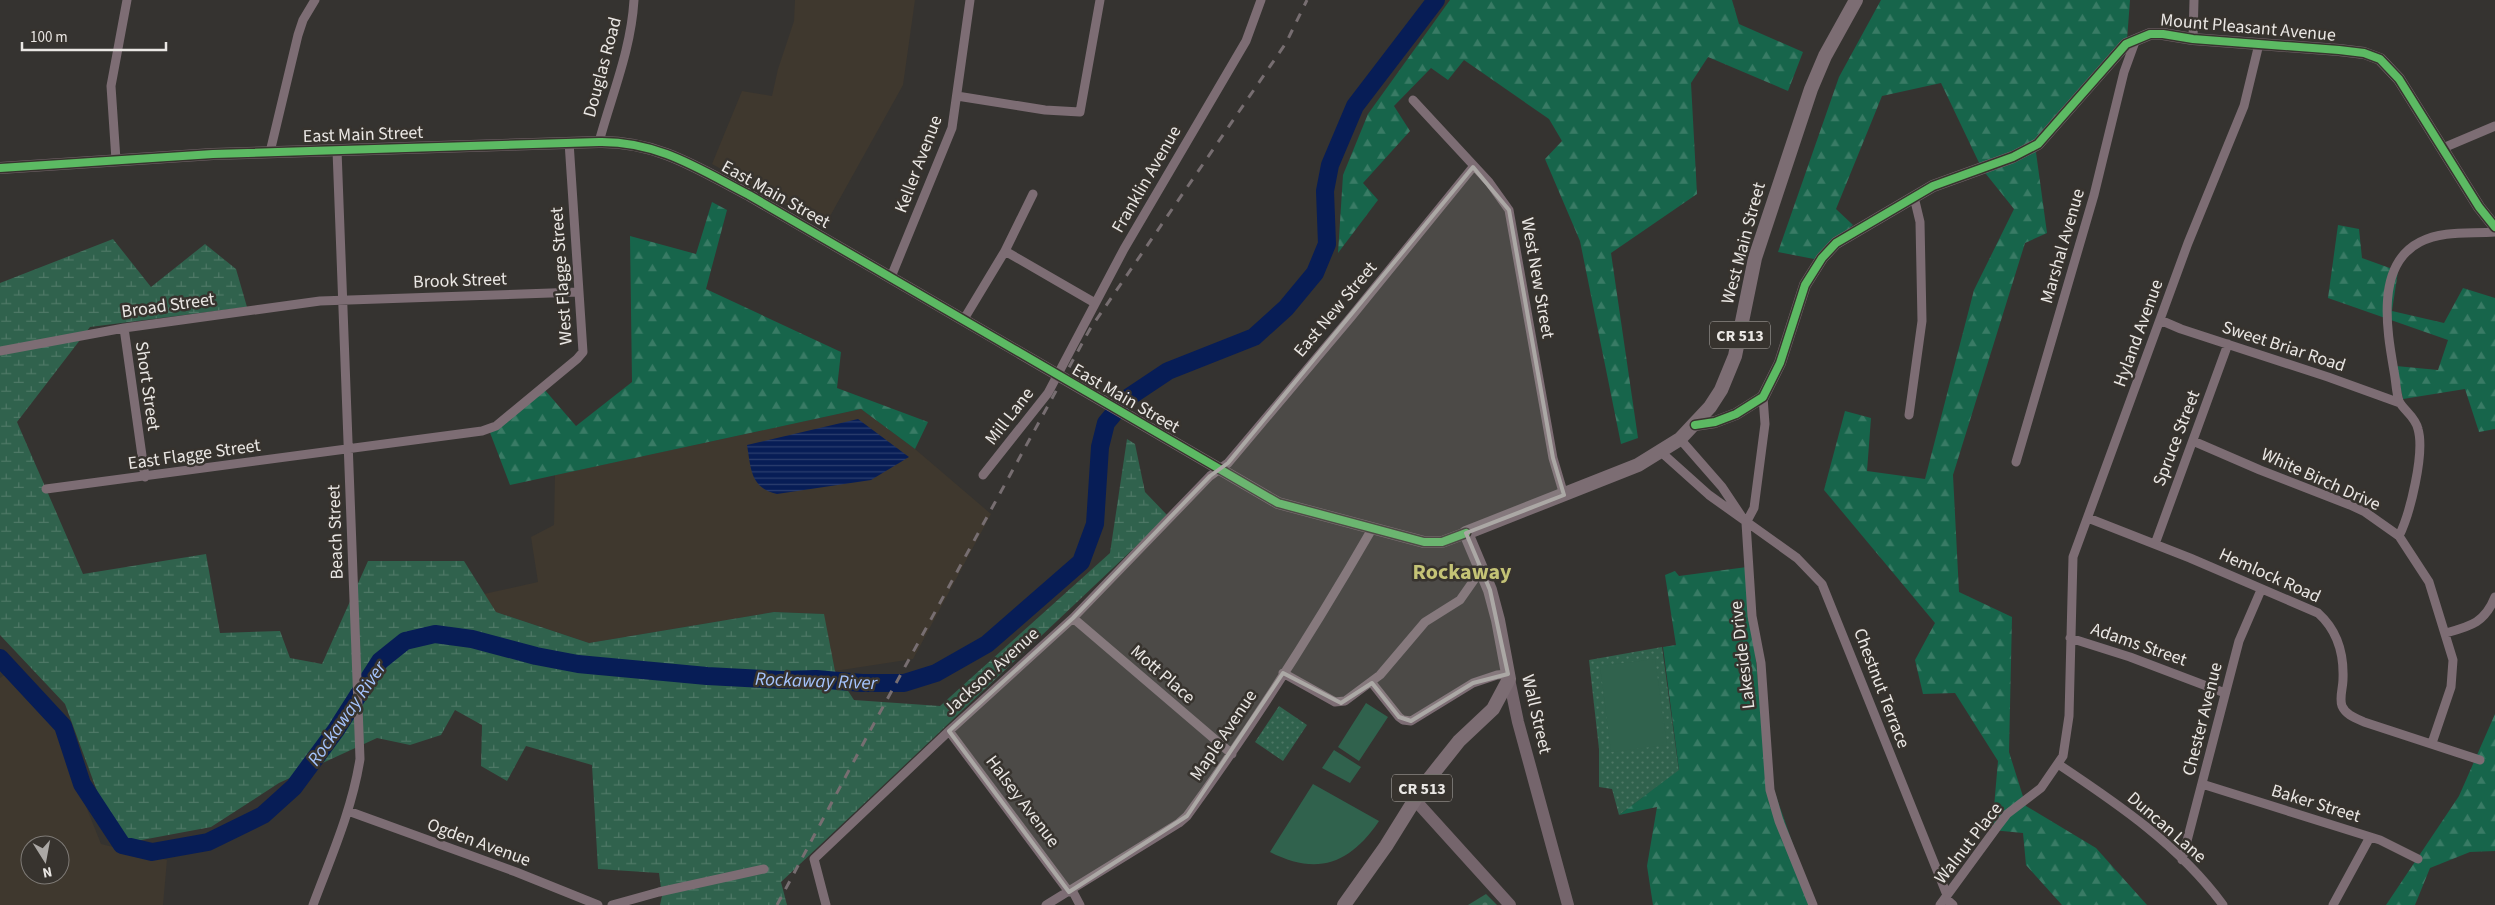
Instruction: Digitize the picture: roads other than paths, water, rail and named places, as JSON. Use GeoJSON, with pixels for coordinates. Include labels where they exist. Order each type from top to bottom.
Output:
{"type":"FeatureCollection","features":[{"type":"Feature","properties":{"kind":"main road","name":"West Main Street"},"geometry":{"type":"LineString","coordinates":[[1466,533],[1622,472],[1661,452],[1680,439],[1695,425],[1721,390],[1732,364],[1755,258],[1794,136],[1825,56],[1856,0]]}},
{"type":"Feature","properties":{"kind":"main road","name":"Wall Street"},"geometry":{"type":"LineString","coordinates":[[1466,533],[1490,590],[1498,620],[1508,677]]}},
{"type":"Feature","properties":{"kind":"main road","name":"CR 513"},"geometry":{"type":"LineString","coordinates":[[1344,905],[1386,846],[1435,770],[1459,741],[1493,709],[1508,677]]}},
{"type":"Feature","properties":{"kind":"street"},"geometry":{"type":"LineString","coordinates":[[116,160],[112,86],[127,0]]}},
{"type":"Feature","properties":{"kind":"street"},"geometry":{"type":"LineString","coordinates":[[270,152],[298,35],[315,0]]}},
{"type":"Feature","properties":{"kind":"street","name":"Douglas Road"},"geometry":{"type":"LineString","coordinates":[[599,142],[631,34],[634,0]]}},
{"type":"Feature","properties":{"kind":"street","name":"Keller Avenue"},"geometry":{"type":"LineString","coordinates":[[891,277],[952,128],[970,0]]}},
{"type":"Feature","properties":{"kind":"street"},"geometry":{"type":"LineString","coordinates":[[957,96],[1074,114],[1081,111],[1100,0]]}},
{"type":"Feature","properties":{"kind":"street","name":"Franklin Avenue"},"geometry":{"type":"LineString","coordinates":[[1057,375],[1124,249],[1246,41],[1262,0]]}},
{"type":"Feature","properties":{"kind":"street"},"geometry":{"type":"LineString","coordinates":[[2193,39],[2194,0]]}},
{"type":"Feature","properties":{"kind":"street","name":"Mount Pleasant Avenue"},"geometry":{"type":"LineString","coordinates":[[1764,397],[1780,363],[1805,285],[1822,258],[1852,232],[1914,196],[1933,186],[2014,157],[2038,144],[2121,47],[2136,38],[2150,34],[2364,53],[2380,59],[2399,79],[2479,207],[2495,227]]}},
{"type":"Feature","properties":{"kind":"street","name":"Marshal Avenue"},"geometry":{"type":"LineString","coordinates":[[2016,462],[2094,195],[2127,63],[2136,38]]}},
{"type":"Feature","properties":{"kind":"street","name":"Hyland Avenue"},"geometry":{"type":"LineString","coordinates":[[2070,638],[2073,557],[2188,244],[2244,106],[2259,44]]}},
{"type":"Feature","properties":{"kind":"street","name":"West New Street"},"geometry":{"type":"LineString","coordinates":[[1413,100],[1489,182],[1509,210],[1553,458],[1564,495]]}},
{"type":"Feature","properties":{"kind":"street"},"geometry":{"type":"LineString","coordinates":[[2443,148],[2495,126]]}},
{"type":"Feature","properties":{"kind":"street","name":"East Main Street"},"geometry":{"type":"LineString","coordinates":[[0,168],[270,152],[569,142],[640,144],[678,159],[749,196],[964,319],[1094,397],[1278,503],[1372,529],[1434,543],[1466,533]]}},
{"type":"Feature","properties":{"kind":"street","name":"West Flagge Street"},"geometry":{"type":"LineString","coordinates":[[348,449],[482,432],[496,426],[581,355],[583,348],[580,292],[569,142]]}},
{"type":"Feature","properties":{"kind":"street","name":"Beach Street"},"geometry":{"type":"LineString","coordinates":[[313,905],[348,812],[356,786],[360,759],[337,150]]}},
{"type":"Feature","properties":{"kind":"street","name":"East New Street"},"geometry":{"type":"LineString","coordinates":[[1219,469],[1228,463],[1474,167]]}},
{"type":"Feature","properties":{"kind":"street"},"geometry":{"type":"LineString","coordinates":[[964,319],[1005,251],[1033,194]]}},
{"type":"Feature","properties":{"kind":"street"},"geometry":{"type":"LineString","coordinates":[[1909,415],[1922,320],[1920,222],[1914,196]]}},
{"type":"Feature","properties":{"kind":"street"},"geometry":{"type":"LineString","coordinates":[[2398,536],[2413,497],[2419,429],[2412,414],[2400,403],[2389,344],[2387,319],[2391,280],[2402,257],[2418,243],[2446,234],[2495,232]]}},
{"type":"Feature","properties":{"kind":"street"},"geometry":{"type":"LineString","coordinates":[[1005,251],[1095,303]]}},
{"type":"Feature","properties":{"kind":"street","name":"Brook Street"},"geometry":{"type":"LineString","coordinates":[[342,299],[580,292]]}},
{"type":"Feature","properties":{"kind":"street","name":"Broad Street"},"geometry":{"type":"LineString","coordinates":[[0,352],[124,328],[266,307],[342,299]]}},
{"type":"Feature","properties":{"kind":"street","name":"Sweet Briar Road"},"geometry":{"type":"LineString","coordinates":[[2160,320],[2400,403]]}},
{"type":"Feature","properties":{"kind":"street","name":"Short Street"},"geometry":{"type":"LineString","coordinates":[[124,328],[144,477]]}},
{"type":"Feature","properties":{"kind":"street","name":"Spruce Street"},"geometry":{"type":"LineString","coordinates":[[2155,544],[2228,344]]}},
{"type":"Feature","properties":{"kind":"street","name":"Mill Lane"},"geometry":{"type":"LineString","coordinates":[[983,475],[1048,393],[1057,375]]}},
{"type":"Feature","properties":{"kind":"street"},"geometry":{"type":"LineString","coordinates":[[1695,425],[1714,422],[1736,414],[1764,397]]}},
{"type":"Feature","properties":{"kind":"street","name":"Lakeside Drive"},"geometry":{"type":"LineString","coordinates":[[1764,397],[1765,424],[1754,508],[1746,523],[1752,616],[1764,691],[1770,790],[1779,821],[1813,905]]}},
{"type":"Feature","properties":{"kind":"street","name":"Chestnut Terrace"},"geometry":{"type":"LineString","coordinates":[[1680,439],[1722,487],[1746,523]]}},
{"type":"Feature","properties":{"kind":"street","name":"White Birch Drive"},"geometry":{"type":"LineString","coordinates":[[2193,441],[2260,470],[2350,505],[2371,516],[2398,536],[2430,582],[2446,633],[2454,668],[2432,743]]}},
{"type":"Feature","properties":{"kind":"street","name":"East Flagge Street"},"geometry":{"type":"LineString","coordinates":[[46,489],[348,449]]}},
{"type":"Feature","properties":{"kind":"street","name":"Chestnut Terrace"},"geometry":{"type":"LineString","coordinates":[[1661,452],[1746,523],[1760,530],[1797,558],[1822,584],[1944,899],[1953,905]]}},
{"type":"Feature","properties":{"kind":"street","name":"Jackson Avenue"},"geometry":{"type":"LineString","coordinates":[[826,905],[814,860],[949,731],[1073,618],[1210,476],[1219,469]]}},
{"type":"Feature","properties":{"kind":"street","name":"Hemlock Road"},"geometry":{"type":"LineString","coordinates":[[2088,518],[2155,544],[2318,613],[2328,622],[2340,649],[2343,672],[2341,700],[2346,712],[2364,722],[2480,760]]}},
{"type":"Feature","properties":{"kind":"street","name":"Maple Avenue"},"geometry":{"type":"LineString","coordinates":[[1046,905],[1179,823],[1187,816],[1232,754],[1320,618],[1372,529]]}},
{"type":"Feature","properties":{"kind":"street"},"geometry":{"type":"LineString","coordinates":[[1283,673],[1341,703],[1372,682],[1425,622],[1460,600],[1481,570]]}},
{"type":"Feature","properties":{"kind":"street","name":"Chester Avenue"},"geometry":{"type":"LineString","coordinates":[[2182,860],[2239,641],[2261,590]]}},
{"type":"Feature","properties":{"kind":"street"},"geometry":{"type":"LineString","coordinates":[[2446,633],[2480,620],[2490,610],[2495,597]]}},
{"type":"Feature","properties":{"kind":"street","name":"Mott Place"},"geometry":{"type":"LineString","coordinates":[[1073,618],[1232,754]]}},
{"type":"Feature","properties":{"kind":"street","name":"Adams Street"},"geometry":{"type":"LineString","coordinates":[[2070,638],[2130,657],[2225,693]]}},
{"type":"Feature","properties":{"kind":"street","name":"Walnut Place"},"geometry":{"type":"LineString","coordinates":[[1944,899],[2007,814],[2041,788],[2058,764],[2067,738],[2070,638]]}},
{"type":"Feature","properties":{"kind":"street"},"geometry":{"type":"LineString","coordinates":[[1372,682],[1399,717],[1403,720],[1411,721],[1473,683],[1497,675],[1508,677]]}},
{"type":"Feature","properties":{"kind":"street","name":"Wall Street"},"geometry":{"type":"LineString","coordinates":[[1508,677],[1568,905]]}},
{"type":"Feature","properties":{"kind":"street"},"geometry":{"type":"LineString","coordinates":[[1493,709],[1515,709]]}},
{"type":"Feature","properties":{"kind":"street","name":"Halsey Avenue"},"geometry":{"type":"LineString","coordinates":[[949,731],[1080,905]]}},
{"type":"Feature","properties":{"kind":"street","name":"Duncan Lane"},"geometry":{"type":"LineString","coordinates":[[2058,764],[2135,817],[2182,860],[2223,905]]}},
{"type":"Feature","properties":{"kind":"street","name":"Baker Street"},"geometry":{"type":"LineString","coordinates":[[2202,784],[2380,840],[2418,859]]}},
{"type":"Feature","properties":{"kind":"street"},"geometry":{"type":"LineString","coordinates":[[1415,800],[1510,905]]}},
{"type":"Feature","properties":{"kind":"street","name":"Ogden Avenue"},"geometry":{"type":"LineString","coordinates":[[348,812],[516,872],[598,905]]}},
{"type":"Feature","properties":{"kind":"street"},"geometry":{"type":"LineString","coordinates":[[2333,905],[2370,837]]}},
{"type":"Feature","properties":{"kind":"street"},"geometry":{"type":"LineString","coordinates":[[612,905],[659,892],[764,869]]}},
{"type":"Feature","properties":{"kind":"water"},"geometry":{"type":"Polygon","coordinates":[[[858,419],[909,457],[871,480],[777,494],[761,487],[753,476],[747,445],[858,419]]]}},
{"type":"Feature","properties":{"kind":"waterway","name":"Rockaway River"},"geometry":{"type":"LineString","coordinates":[[0,658],[63,726],[82,784],[122,845],[152,852],[208,842],[263,815],[294,787],[336,730],[380,661],[405,641],[435,634],[472,639],[536,656],[578,664],[707,676],[904,683],[936,673],[987,644],[1081,562],[1095,524],[1100,447],[1106,423],[1126,399],[1168,371],[1254,337],[1286,308],[1315,273],[1327,244],[1325,191],[1330,165],[1355,106],[1436,0]]}},
{"type":"Feature","properties":{"kind":"railway"},"geometry":{"type":"LineString","coordinates":[[777,905],[1090,329],[1286,43],[1307,0]]}},
{"type":"Feature","properties":{"kind":"district","name":"Rockaway"},"geometry":{"type":"Point","coordinates":[1462,571]}}]}
